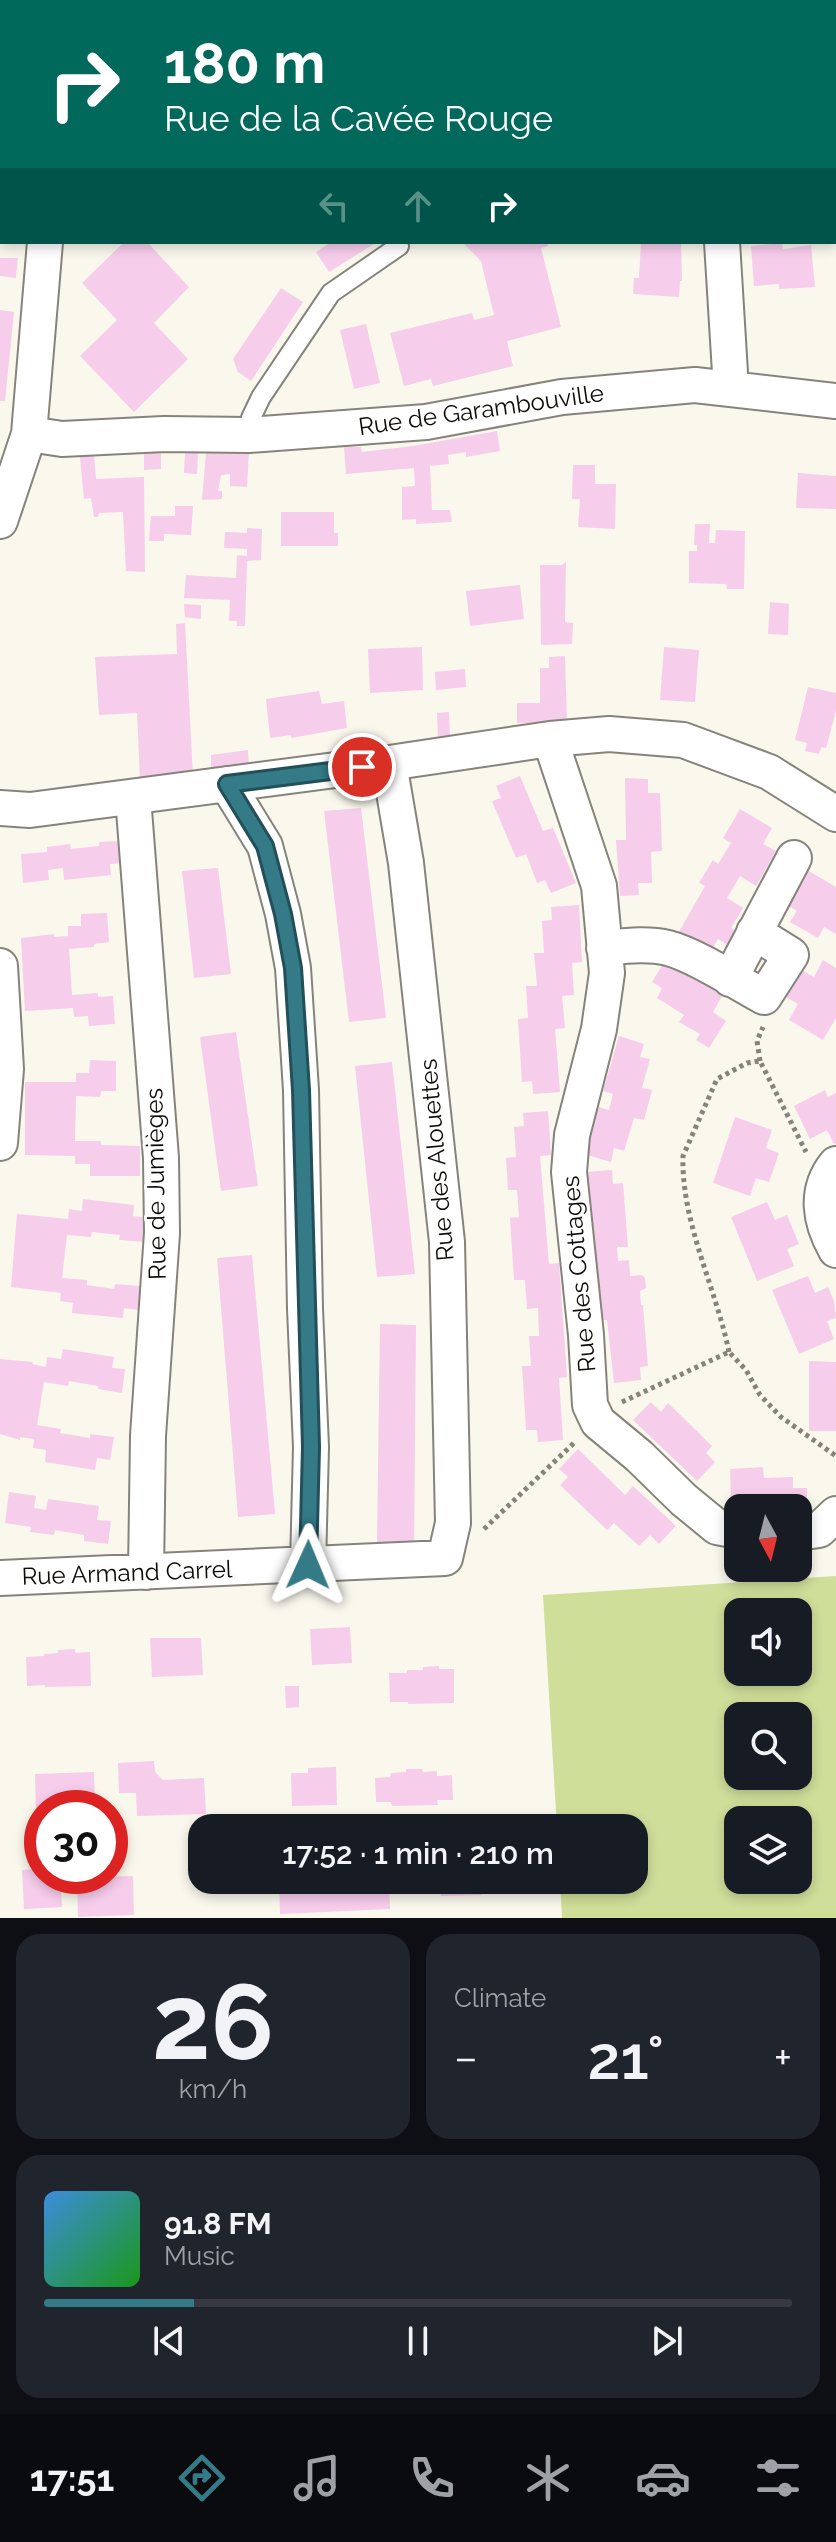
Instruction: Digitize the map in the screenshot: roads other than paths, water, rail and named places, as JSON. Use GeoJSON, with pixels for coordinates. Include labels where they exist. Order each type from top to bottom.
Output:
{"type":"FeatureCollection","features":[{"type":"Feature","properties":{"kind":"street"},"geometry":{"type":"LineString","coordinates":[[0,521],[29,434],[45,244]]}},
{"type":"Feature","properties":{"kind":"street"},"geometry":{"type":"LineString","coordinates":[[722,244],[731,389]]}},
{"type":"Feature","properties":{"kind":"street","name":"Rue de Garambouville"},"geometry":{"type":"LineString","coordinates":[[29,434],[62,439],[164,434],[249,435],[426,422],[562,397],[695,385],[836,401]]}},
{"type":"Feature","properties":{"kind":"street"},"geometry":{"type":"LineString","coordinates":[[0,808],[30,810],[550,739],[609,734],[683,740],[769,772],[836,814]]}},
{"type":"Feature","properties":{"kind":"street","name":"Rue des Cottages"},"geometry":{"type":"LineString","coordinates":[[550,739],[599,886],[607,973],[599,1029],[572,1135],[569,1172],[590,1405],[598,1422],[684,1500],[717,1527],[724,1528]]}},
{"type":"Feature","properties":{"kind":"street","name":"Rue des Alouettes"},"geometry":{"type":"LineString","coordinates":[[389,763],[406,863],[447,1242],[453,1523],[445,1558]]}},
{"type":"Feature","properties":{"kind":"street"},"geometry":{"type":"LineString","coordinates":[[227,784],[265,846],[293,968],[301,1090],[311,1447],[308,1565]]}},
{"type":"Feature","properties":{"kind":"street","name":"Rue de Jumièges"},"geometry":{"type":"LineString","coordinates":[[133,797],[161,1158],[162,1233],[148,1436],[146,1572]]}},
{"type":"Feature","properties":{"kind":"street"},"geometry":{"type":"LineString","coordinates":[[604,948],[643,945],[668,948],[730,979],[794,858]]}},
{"type":"Feature","properties":{"kind":"street"},"geometry":{"type":"LineString","coordinates":[[0,966],[6,1069],[0,1143]]}},
{"type":"Feature","properties":{"kind":"street"},"geometry":{"type":"LineString","coordinates":[[830,1174],[821,1207],[828,1236],[836,1250]]}},
{"type":"Feature","properties":{"kind":"street"},"geometry":{"type":"LineString","coordinates":[[812,1531],[819,1530],[836,1514]]}},
{"type":"Feature","properties":{"kind":"street","name":"Rue Armand Carrel"},"geometry":{"type":"LineString","coordinates":[[0,1578],[445,1558]]}},
{"type":"Feature","properties":{"kind":"lane"},"geometry":{"type":"LineString","coordinates":[[249,435],[251,418],[261,397],[331,293],[399,246]]}}]}
